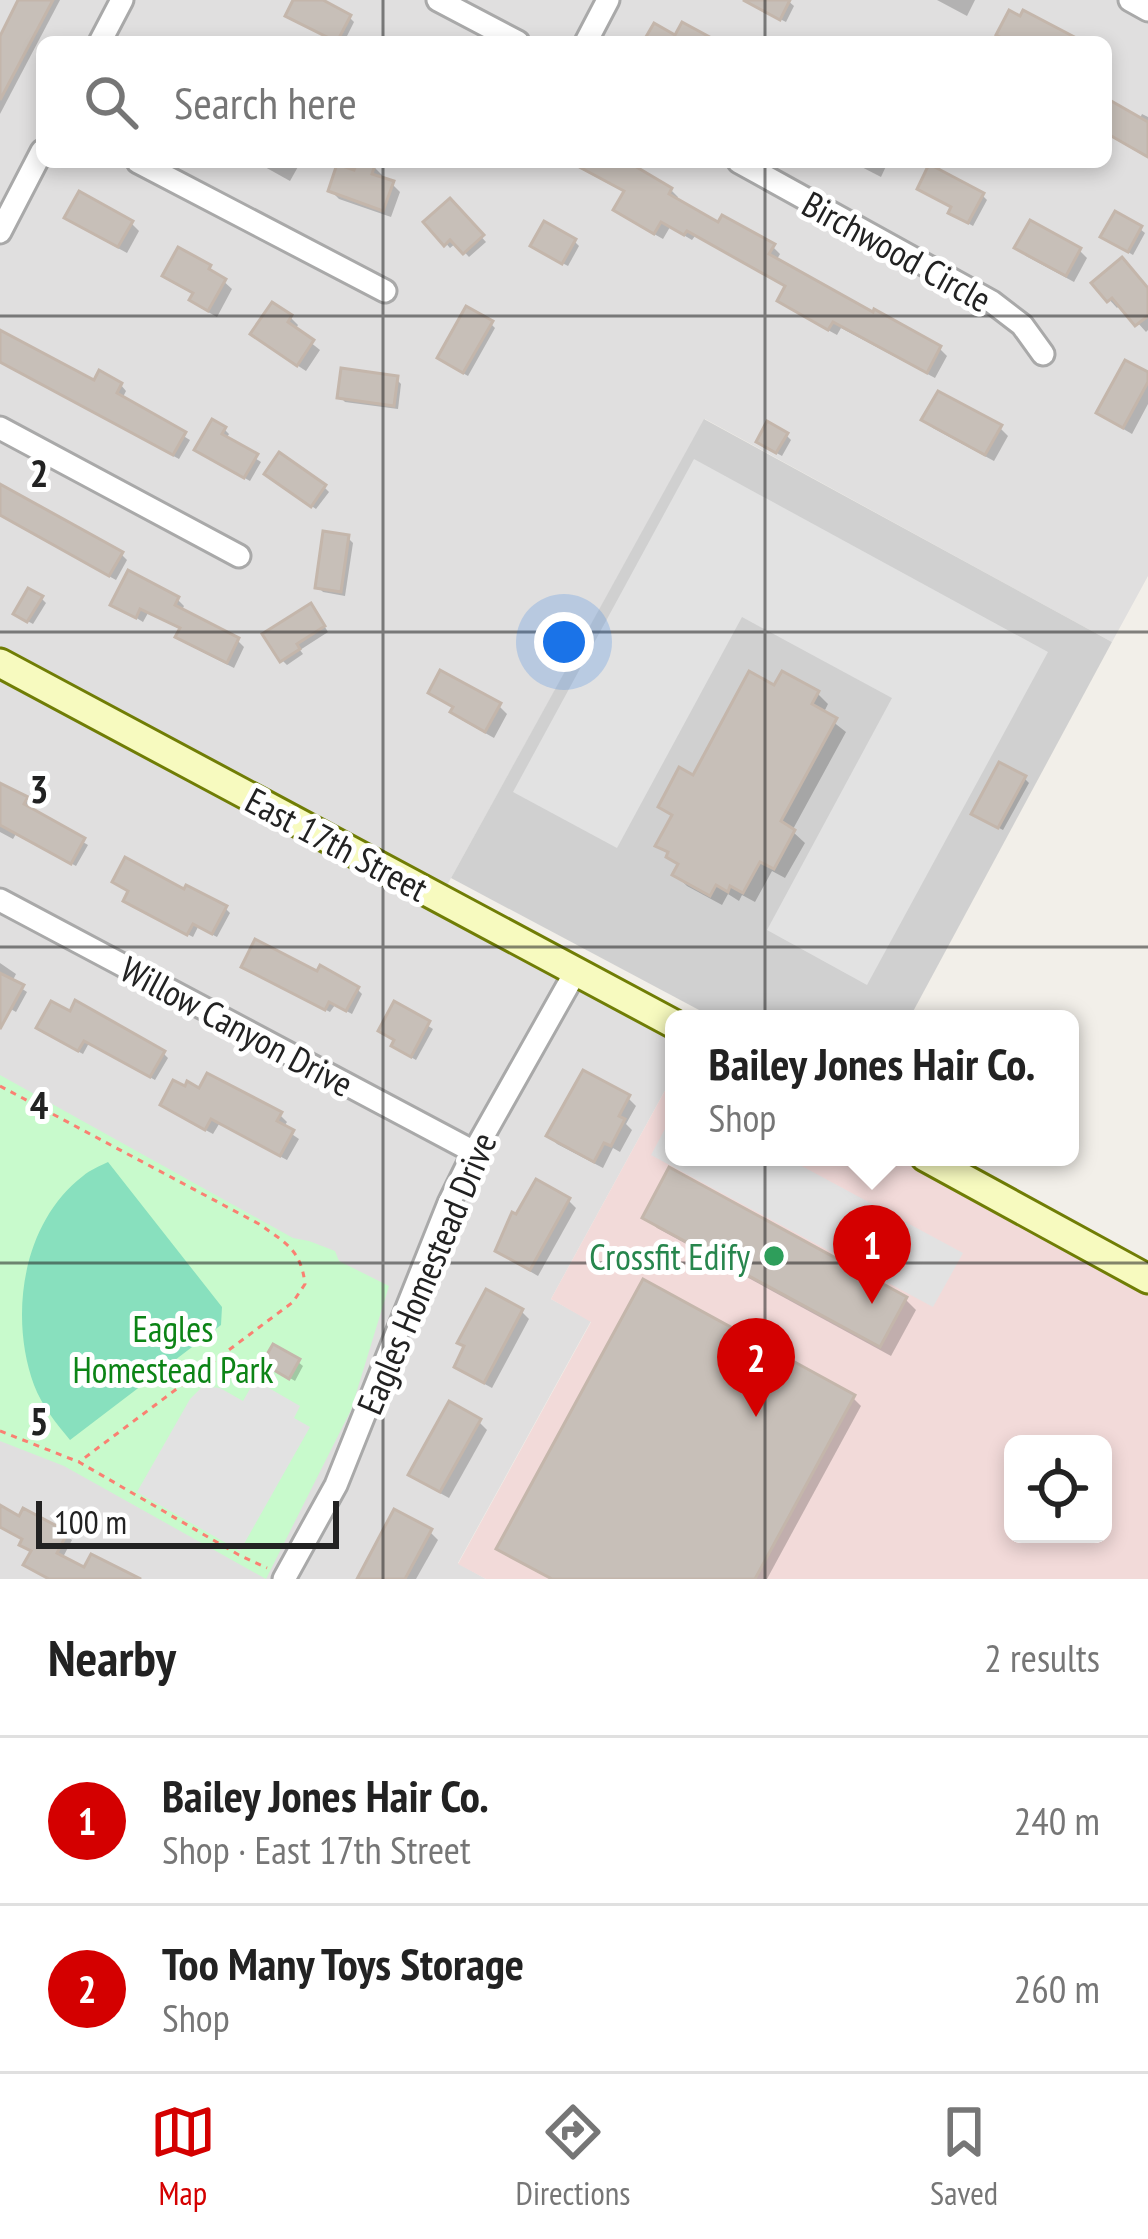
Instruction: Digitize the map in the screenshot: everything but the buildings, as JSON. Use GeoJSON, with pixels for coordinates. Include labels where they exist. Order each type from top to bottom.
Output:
{"type":"FeatureCollection","features":[{"type":"Feature","properties":{"kind":"main road","name":"East 17th Street"},"geometry":{"type":"LineString","coordinates":[[0,663],[665,1019]]}},
{"type":"Feature","properties":{"kind":"main road"},"geometry":{"type":"LineString","coordinates":[[941,1166],[1148,1279]]}},
{"type":"Feature","properties":{"kind":"street"},"geometry":{"type":"LineString","coordinates":[[103,36],[122,0]]}},
{"type":"Feature","properties":{"kind":"street"},"geometry":{"type":"LineString","coordinates":[[438,0],[507,36]]}},
{"type":"Feature","properties":{"kind":"street"},"geometry":{"type":"LineString","coordinates":[[589,36],[608,0]]}},
{"type":"Feature","properties":{"kind":"street"},"geometry":{"type":"LineString","coordinates":[[1130,0],[1148,10]]}},
{"type":"Feature","properties":{"kind":"street"},"geometry":{"type":"LineString","coordinates":[[0,232],[36,163]]}},
{"type":"Feature","properties":{"kind":"street"},"geometry":{"type":"LineString","coordinates":[[150,168],[385,291]]}},
{"type":"Feature","properties":{"kind":"street","name":"Birchwood Circle"},"geometry":{"type":"LineString","coordinates":[[750,168],[992,302],[1022,325],[1043,354]]}},
{"type":"Feature","properties":{"kind":"street"},"geometry":{"type":"LineString","coordinates":[[0,428],[239,556]]}},
{"type":"Feature","properties":{"kind":"street","name":"Willow Canyon Drive"},"geometry":{"type":"LineString","coordinates":[[0,900],[474,1152]]}},
{"type":"Feature","properties":{"kind":"street","name":"Eagles Homestead Drive"},"geometry":{"type":"LineString","coordinates":[[285,1577],[336,1485],[449,1203],[576,971]]}},
{"type":"Feature","properties":{"kind":"path"},"geometry":{"type":"LineString","coordinates":[[0,1086],[260,1224],[289,1245],[303,1264],[305,1284],[293,1302],[80,1462]]}},
{"type":"Feature","properties":{"kind":"path"},"geometry":{"type":"LineString","coordinates":[[0,1431],[80,1462],[238,1555],[285,1577]]}},
{"type":"Feature","properties":{"kind":"shaded area"},"geometry":{"type":"Polygon","coordinates":[[[0,0],[1148,0],[1148,576],[1112,642],[705,419],[440,898],[665,1019],[665,1090],[551,1299],[591,1321],[458,1563],[486,1579],[0,1579],[0,0]]]}},
{"type":"Feature","properties":{"kind":"shaded area"},"geometry":{"type":"Polygon","coordinates":[[[704,419],[1112,642],[914,1010],[699,1010],[451,878],[704,419]]]}},
{"type":"Feature","properties":{"kind":"shaded area"},"geometry":{"type":"Polygon","coordinates":[[[694,459],[1048,652],[867,985],[767,930],[892,698],[742,617],[617,848],[513,792],[694,459]]]}},
{"type":"Feature","properties":{"kind":"shaded area"},"geometry":{"type":"Polygon","coordinates":[[[665,1090],[665,1166],[938,1166],[1148,1279],[1148,1579],[486,1579],[458,1564],[591,1322],[551,1299],[665,1090]]]}},
{"type":"Feature","properties":{"kind":"shaded area"},"geometry":{"type":"Polygon","coordinates":[[[665,1129],[665,1163],[651,1155],[665,1129]]]}},
{"type":"Feature","properties":{"kind":"shaded area"},"geometry":{"type":"Polygon","coordinates":[[[671,1166],[802,1166],[963,1253],[933,1307],[671,1166]]]}},
{"type":"Feature","properties":{"kind":"shaded area"},"geometry":{"type":"Polygon","coordinates":[[[255,1380],[300,1406],[294,1418],[310,1427],[240,1551],[137,1492],[190,1399],[203,1386],[220,1388],[243,1401],[255,1380]]]}},
{"type":"Feature","properties":{"kind":"green space","name":"Eagles Homestead Park"},"geometry":{"type":"Polygon","coordinates":[[[0,1075],[293,1238],[335,1251],[339,1261],[389,1286],[351,1410],[266,1579],[64,1466],[0,1441],[0,1075]]]}},
{"type":"Feature","properties":{"kind":"green space"},"geometry":{"type":"Polygon","coordinates":[[[108,1162],[222,1307],[221,1325],[70,1440],[34,1385],[26,1358],[22,1301],[26,1272],[46,1219],[62,1196],[108,1162]]]}},
{"type":"Feature","properties":{"kind":"place","name":"Crossfit Edify"},"geometry":{"type":"Point","coordinates":[774,1256]}},
{"type":"Feature","properties":{"kind":"place","name":"Bailey Jones Hair Co."},"geometry":{"type":"Point","coordinates":[872,1304]}},
{"type":"Feature","properties":{"kind":"place","name":"Too Many Toys Storage"},"geometry":{"type":"Point","coordinates":[756,1417]}}]}
